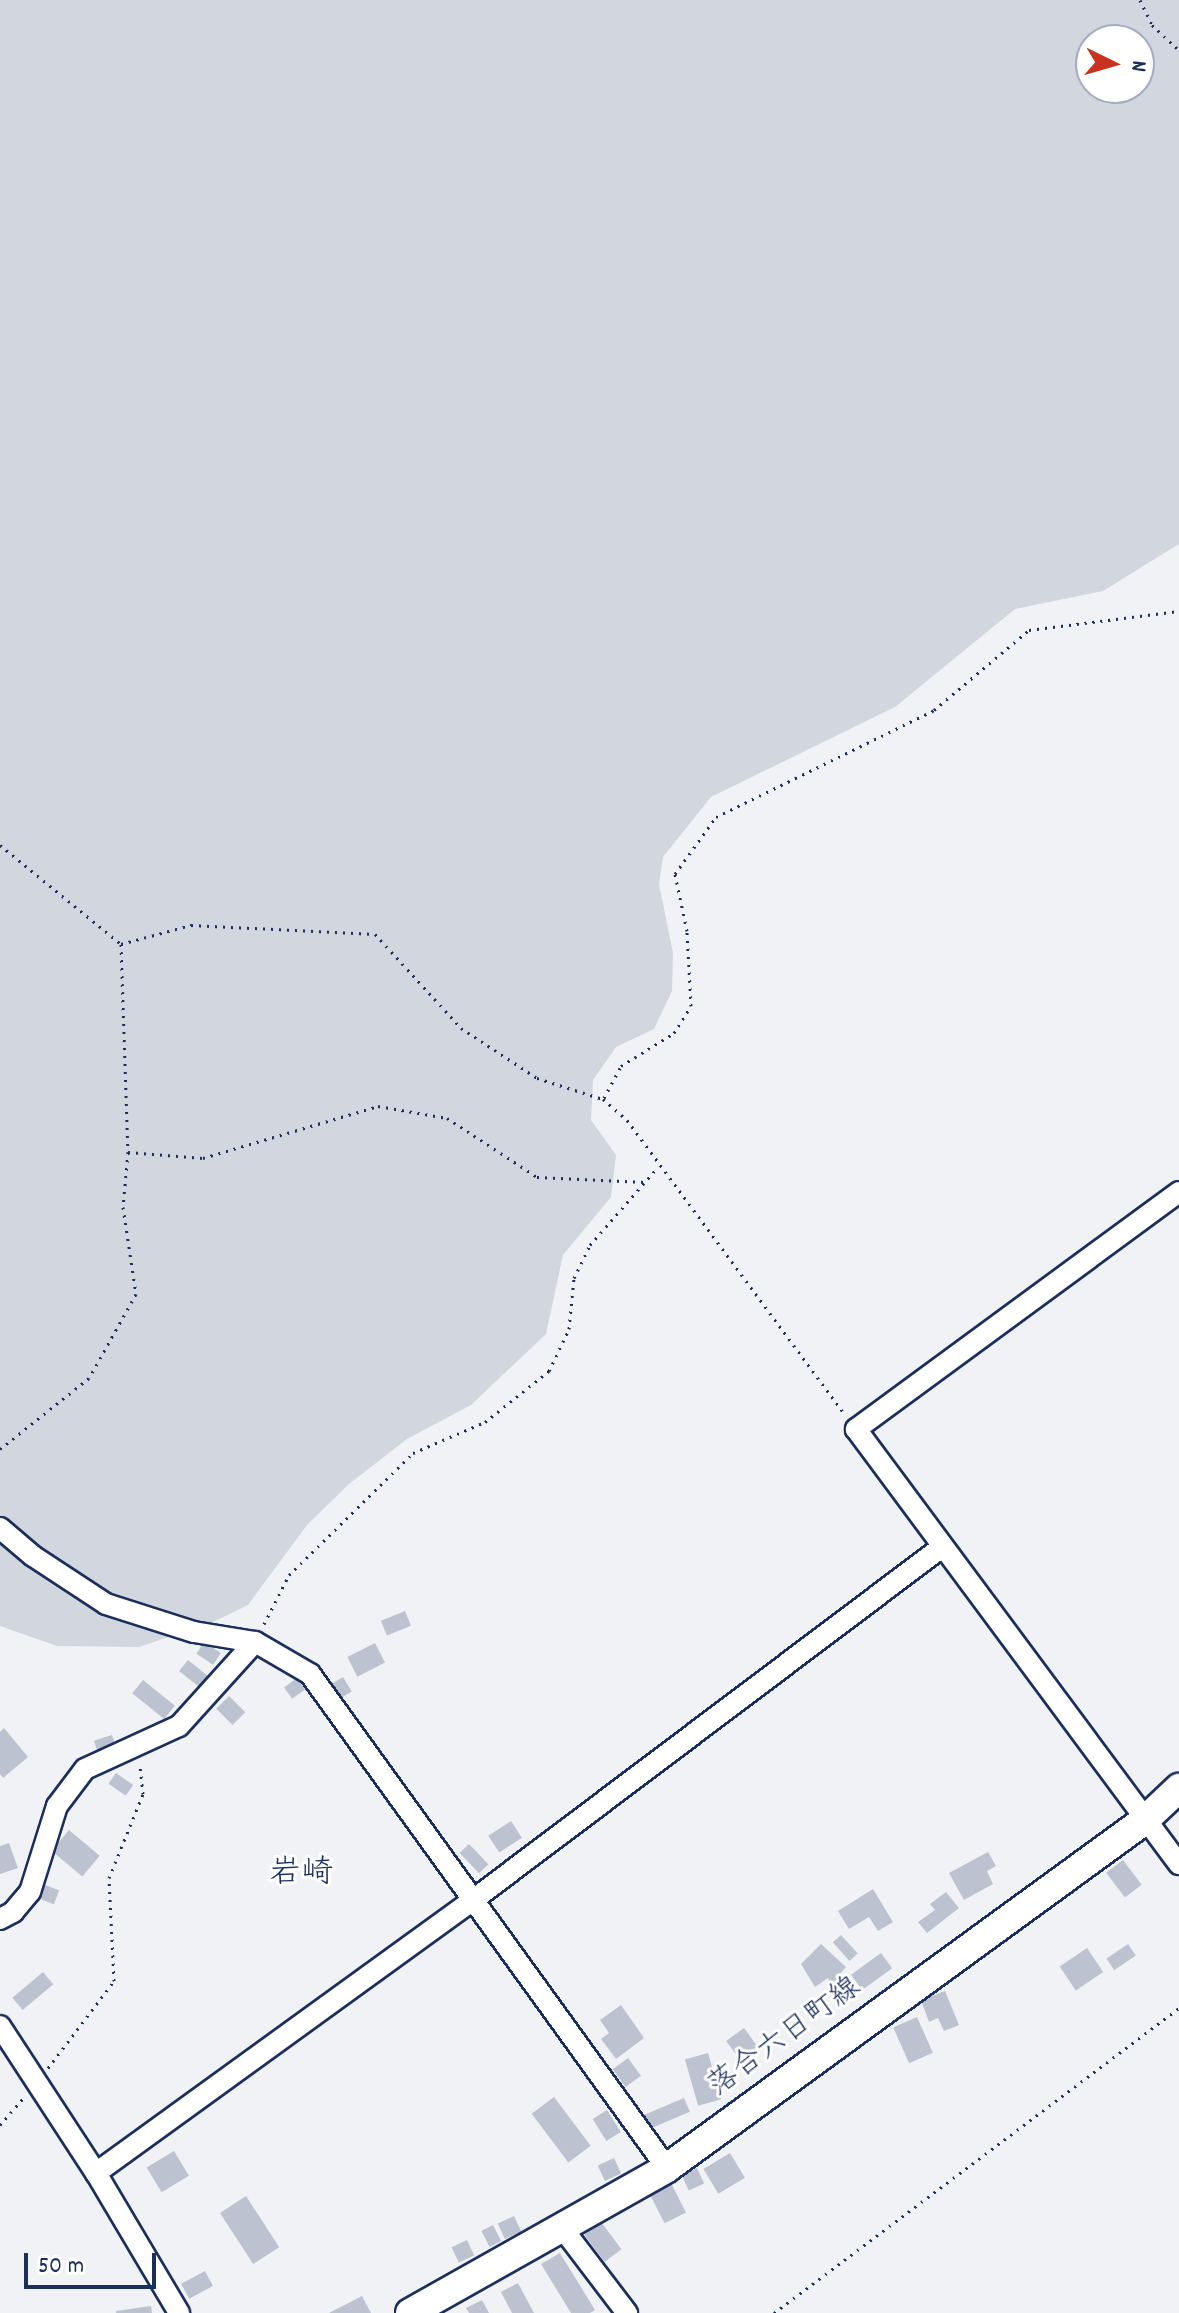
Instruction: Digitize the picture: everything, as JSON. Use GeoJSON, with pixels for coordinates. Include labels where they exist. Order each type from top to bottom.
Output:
{"type":"FeatureCollection","features":[{"type":"Feature","properties":{"kind":"main road","name":"落合六日町線"},"geometry":{"type":"LineString","coordinates":[[410,2313],[667,2168],[1145,1820],[1179,1788]]}},
{"type":"Feature","properties":{"kind":"street"},"geometry":{"type":"LineString","coordinates":[[1179,1192],[856,1429],[1179,1864]]}},
{"type":"Feature","properties":{"kind":"street"},"geometry":{"type":"LineString","coordinates":[[0,1528],[33,1556],[106,1604],[194,1632],[255,1642],[310,1674],[667,2168]]}},
{"type":"Feature","properties":{"kind":"street"},"geometry":{"type":"LineString","coordinates":[[96,2173],[473,1900],[942,1547]]}},
{"type":"Feature","properties":{"kind":"street"},"geometry":{"type":"LineString","coordinates":[[0,1919],[13,1912],[30,1892],[57,1806],[85,1769],[179,1726],[255,1642]]}},
{"type":"Feature","properties":{"kind":"street"},"geometry":{"type":"LineString","coordinates":[[0,2026],[96,2173],[179,2313]]}},
{"type":"Feature","properties":{"kind":"street"},"geometry":{"type":"LineString","coordinates":[[563,2229],[627,2313]]}},
{"type":"Feature","properties":{"kind":"path"},"geometry":{"type":"LineString","coordinates":[[1140,0],[1152,25],[1179,50]]}},
{"type":"Feature","properties":{"kind":"path"},"geometry":{"type":"LineString","coordinates":[[603,1099],[621,1066],[674,1033],[691,1006],[687,931],[675,874],[716,817],[934,710],[1029,630],[1179,611]]}},
{"type":"Feature","properties":{"kind":"path"},"geometry":{"type":"LineString","coordinates":[[0,845],[121,944],[128,1152],[123,1207],[136,1294],[89,1378],[0,1449]]}},
{"type":"Feature","properties":{"kind":"path"},"geometry":{"type":"LineString","coordinates":[[121,944],[191,925],[375,934],[461,1028],[537,1078],[603,1099],[627,1120],[658,1167],[856,1429]]}},
{"type":"Feature","properties":{"kind":"path"},"geometry":{"type":"LineString","coordinates":[[128,1152],[203,1158],[378,1106],[447,1118],[537,1177],[645,1182]]}},
{"type":"Feature","properties":{"kind":"path"},"geometry":{"type":"LineString","coordinates":[[255,1642],[289,1575],[413,1453],[485,1422],[549,1371],[569,1329],[574,1278],[590,1245],[658,1167]]}},
{"type":"Feature","properties":{"kind":"path"},"geometry":{"type":"LineString","coordinates":[[0,2125],[37,2083],[114,1981],[109,1878],[143,1794],[138,1745]]}},
{"type":"Feature","properties":{"kind":"path"},"geometry":{"type":"LineString","coordinates":[[774,2313],[1179,2008]]}},
{"type":"Feature","properties":{"kind":"shaded area"},"geometry":{"type":"Polygon","coordinates":[[[0,0],[1179,0],[1179,544],[1103,591],[1015,609],[895,707],[711,797],[663,857],[659,884],[673,953],[672,991],[654,1029],[616,1047],[593,1080],[591,1120],[616,1155],[611,1197],[563,1255],[546,1334],[471,1405],[407,1439],[349,1484],[307,1525],[248,1605],[213,1622],[139,1647],[57,1646],[0,1626],[0,0]]]}},
{"type":"Feature","properties":{"kind":"building"},"geometry":{"type":"Polygon","coordinates":[[[405,1611],[411,1626],[387,1636],[381,1621],[405,1611]]]}},
{"type":"Feature","properties":{"kind":"building"},"geometry":{"type":"Polygon","coordinates":[[[204,1642],[221,1653],[213,1665],[196,1654],[204,1642]]]}},
{"type":"Feature","properties":{"kind":"building"},"geometry":{"type":"Polygon","coordinates":[[[375,1643],[385,1663],[357,1677],[347,1657],[375,1643]]]}},
{"type":"Feature","properties":{"kind":"building"},"geometry":{"type":"Polygon","coordinates":[[[188,1660],[208,1676],[199,1687],[179,1671],[188,1660]]]}},
{"type":"Feature","properties":{"kind":"building"},"geometry":{"type":"Polygon","coordinates":[[[343,1677],[352,1692],[339,1699],[330,1685],[343,1677]]]}},
{"type":"Feature","properties":{"kind":"building"},"geometry":{"type":"Polygon","coordinates":[[[297,1678],[305,1689],[292,1699],[284,1687],[297,1678]]]}},
{"type":"Feature","properties":{"kind":"building"},"geometry":{"type":"Polygon","coordinates":[[[143,1680],[175,1706],[164,1719],[132,1693],[143,1680]]]}},
{"type":"Feature","properties":{"kind":"building"},"geometry":{"type":"Polygon","coordinates":[[[229,1696],[245,1712],[233,1725],[216,1709],[229,1696]]]}},
{"type":"Feature","properties":{"kind":"building"},"geometry":{"type":"Polygon","coordinates":[[[4,1728],[28,1757],[3,1778],[0,1774],[0,1732],[4,1728]]]}},
{"type":"Feature","properties":{"kind":"building"},"geometry":{"type":"Polygon","coordinates":[[[112,1735],[116,1747],[98,1753],[94,1741],[112,1735]]]}},
{"type":"Feature","properties":{"kind":"building"},"geometry":{"type":"Polygon","coordinates":[[[116,1773],[133,1785],[126,1796],[109,1784],[116,1773]]]}},
{"type":"Feature","properties":{"kind":"building"},"geometry":{"type":"Polygon","coordinates":[[[511,1821],[522,1838],[499,1852],[488,1836],[511,1821]]]}},
{"type":"Feature","properties":{"kind":"building"},"geometry":{"type":"Polygon","coordinates":[[[69,1830],[100,1856],[82,1876],[52,1851],[69,1830]]]}},
{"type":"Feature","properties":{"kind":"building"},"geometry":{"type":"Polygon","coordinates":[[[9,1843],[18,1868],[0,1874],[0,1846],[9,1843]]]}},
{"type":"Feature","properties":{"kind":"building"},"geometry":{"type":"Polygon","coordinates":[[[469,1844],[488,1864],[479,1873],[460,1853],[469,1844]]]}},
{"type":"Feature","properties":{"kind":"building"},"geometry":{"type":"Polygon","coordinates":[[[988,1852],[996,1866],[987,1871],[993,1884],[964,1900],[949,1873],[988,1852]]]}},
{"type":"Feature","properties":{"kind":"building"},"geometry":{"type":"Polygon","coordinates":[[[1123,1860],[1142,1885],[1125,1897],[1106,1873],[1123,1860]]]}},
{"type":"Feature","properties":{"kind":"building"},"geometry":{"type":"Polygon","coordinates":[[[45,1885],[59,1890],[54,1904],[40,1899],[45,1885]]]}},
{"type":"Feature","properties":{"kind":"building"},"geometry":{"type":"Polygon","coordinates":[[[873,1889],[893,1922],[878,1931],[869,1917],[849,1929],[838,1911],[873,1889]]]}},
{"type":"Feature","properties":{"kind":"building"},"geometry":{"type":"Polygon","coordinates":[[[946,1892],[959,1908],[927,1933],[918,1922],[935,1910],[930,1904],[946,1892]]]}},
{"type":"Feature","properties":{"kind":"building"},"geometry":{"type":"Polygon","coordinates":[[[841,1935],[858,1954],[850,1961],[833,1942],[841,1935]]]}},
{"type":"Feature","properties":{"kind":"building"},"geometry":{"type":"Polygon","coordinates":[[[821,1944],[846,1967],[839,1975],[852,1993],[838,2001],[828,1978],[815,1987],[801,1964],[821,1944]]]}},
{"type":"Feature","properties":{"kind":"building"},"geometry":{"type":"Polygon","coordinates":[[[1128,1944],[1136,1956],[1114,1970],[1106,1959],[1128,1944]]]}},
{"type":"Feature","properties":{"kind":"building"},"geometry":{"type":"Polygon","coordinates":[[[1087,1948],[1103,1972],[1076,1990],[1060,1966],[1087,1948]]]}},
{"type":"Feature","properties":{"kind":"building"},"geometry":{"type":"Polygon","coordinates":[[[881,1953],[892,1968],[862,1990],[851,1975],[881,1953]]]}},
{"type":"Feature","properties":{"kind":"building"},"geometry":{"type":"Polygon","coordinates":[[[43,1972],[53,1984],[23,2010],[12,1998],[43,1972]]]}},
{"type":"Feature","properties":{"kind":"building"},"geometry":{"type":"Polygon","coordinates":[[[945,1991],[959,2025],[944,2031],[938,2018],[929,2022],[921,2000],[945,1991]]]}},
{"type":"Feature","properties":{"kind":"building"},"geometry":{"type":"Polygon","coordinates":[[[621,2005],[644,2038],[616,2059],[601,2039],[609,2033],[600,2020],[621,2005]]]}},
{"type":"Feature","properties":{"kind":"building"},"geometry":{"type":"Polygon","coordinates":[[[917,2017],[933,2053],[909,2063],[893,2028],[917,2017]]]}},
{"type":"Feature","properties":{"kind":"building"},"geometry":{"type":"Polygon","coordinates":[[[744,2028],[759,2049],[741,2062],[726,2041],[744,2028]]]}},
{"type":"Feature","properties":{"kind":"building"},"geometry":{"type":"Polygon","coordinates":[[[708,2053],[721,2099],[698,2106],[685,2060],[708,2053]]]}},
{"type":"Feature","properties":{"kind":"building"},"geometry":{"type":"Polygon","coordinates":[[[628,2058],[641,2076],[626,2087],[613,2069],[628,2058]]]}},
{"type":"Feature","properties":{"kind":"building"},"geometry":{"type":"Polygon","coordinates":[[[554,2097],[591,2146],[568,2163],[532,2114],[554,2097]]]}},
{"type":"Feature","properties":{"kind":"building"},"geometry":{"type":"Polygon","coordinates":[[[684,2098],[690,2112],[650,2129],[644,2115],[684,2098]]]}},
{"type":"Feature","properties":{"kind":"building"},"geometry":{"type":"Polygon","coordinates":[[[607,2110],[621,2132],[606,2141],[593,2119],[607,2110]]]}},
{"type":"Feature","properties":{"kind":"building"},"geometry":{"type":"Polygon","coordinates":[[[174,2151],[189,2176],[162,2192],[147,2167],[174,2151]]]}},
{"type":"Feature","properties":{"kind":"building"},"geometry":{"type":"Polygon","coordinates":[[[730,2153],[745,2178],[718,2194],[703,2169],[730,2153]]]}},
{"type":"Feature","properties":{"kind":"building"},"geometry":{"type":"Polygon","coordinates":[[[614,2158],[621,2173],[605,2181],[598,2166],[614,2158]]]}},
{"type":"Feature","properties":{"kind":"building"},"geometry":{"type":"Polygon","coordinates":[[[697,2168],[704,2183],[689,2191],[682,2175],[697,2168]]]}},
{"type":"Feature","properties":{"kind":"building"},"geometry":{"type":"Polygon","coordinates":[[[671,2183],[686,2212],[665,2223],[650,2194],[671,2183]]]}},
{"type":"Feature","properties":{"kind":"building"},"geometry":{"type":"Polygon","coordinates":[[[246,2196],[279,2247],[253,2264],[220,2213],[246,2196]]]}},
{"type":"Feature","properties":{"kind":"building"},"geometry":{"type":"Polygon","coordinates":[[[514,2216],[521,2231],[505,2239],[498,2224],[514,2216]]]}},
{"type":"Feature","properties":{"kind":"building"},"geometry":{"type":"Polygon","coordinates":[[[601,2222],[621,2249],[605,2262],[584,2235],[601,2222]]]}},
{"type":"Feature","properties":{"kind":"building"},"geometry":{"type":"Polygon","coordinates":[[[493,2225],[501,2241],[490,2247],[481,2231],[493,2225]]]}},
{"type":"Feature","properties":{"kind":"building"},"geometry":{"type":"Polygon","coordinates":[[[467,2240],[474,2255],[459,2263],[452,2247],[467,2240]]]}},
{"type":"Feature","properties":{"kind":"building"},"geometry":{"type":"Polygon","coordinates":[[[560,2253],[595,2310],[590,2313],[571,2313],[541,2264],[560,2253]]]}},
{"type":"Feature","properties":{"kind":"building"},"geometry":{"type":"Polygon","coordinates":[[[205,2271],[213,2286],[189,2299],[181,2284],[205,2271]]]}},
{"type":"Feature","properties":{"kind":"building"},"geometry":{"type":"Polygon","coordinates":[[[518,2283],[534,2313],[512,2313],[501,2292],[518,2283]]]}},
{"type":"Feature","properties":{"kind":"building"},"geometry":{"type":"Polygon","coordinates":[[[362,2296],[371,2313],[329,2313],[362,2296]]]}},
{"type":"Feature","properties":{"kind":"building"},"geometry":{"type":"Polygon","coordinates":[[[482,2300],[489,2313],[469,2313],[466,2308],[482,2300]]]}},
{"type":"Feature","properties":{"kind":"building"},"geometry":{"type":"Polygon","coordinates":[[[151,2306],[152,2313],[116,2313],[116,2311],[151,2306]]]}},
{"type":"Feature","properties":{"kind":"district","name":"岩崎"},"geometry":{"type":"Point","coordinates":[301,1875]}}]}
